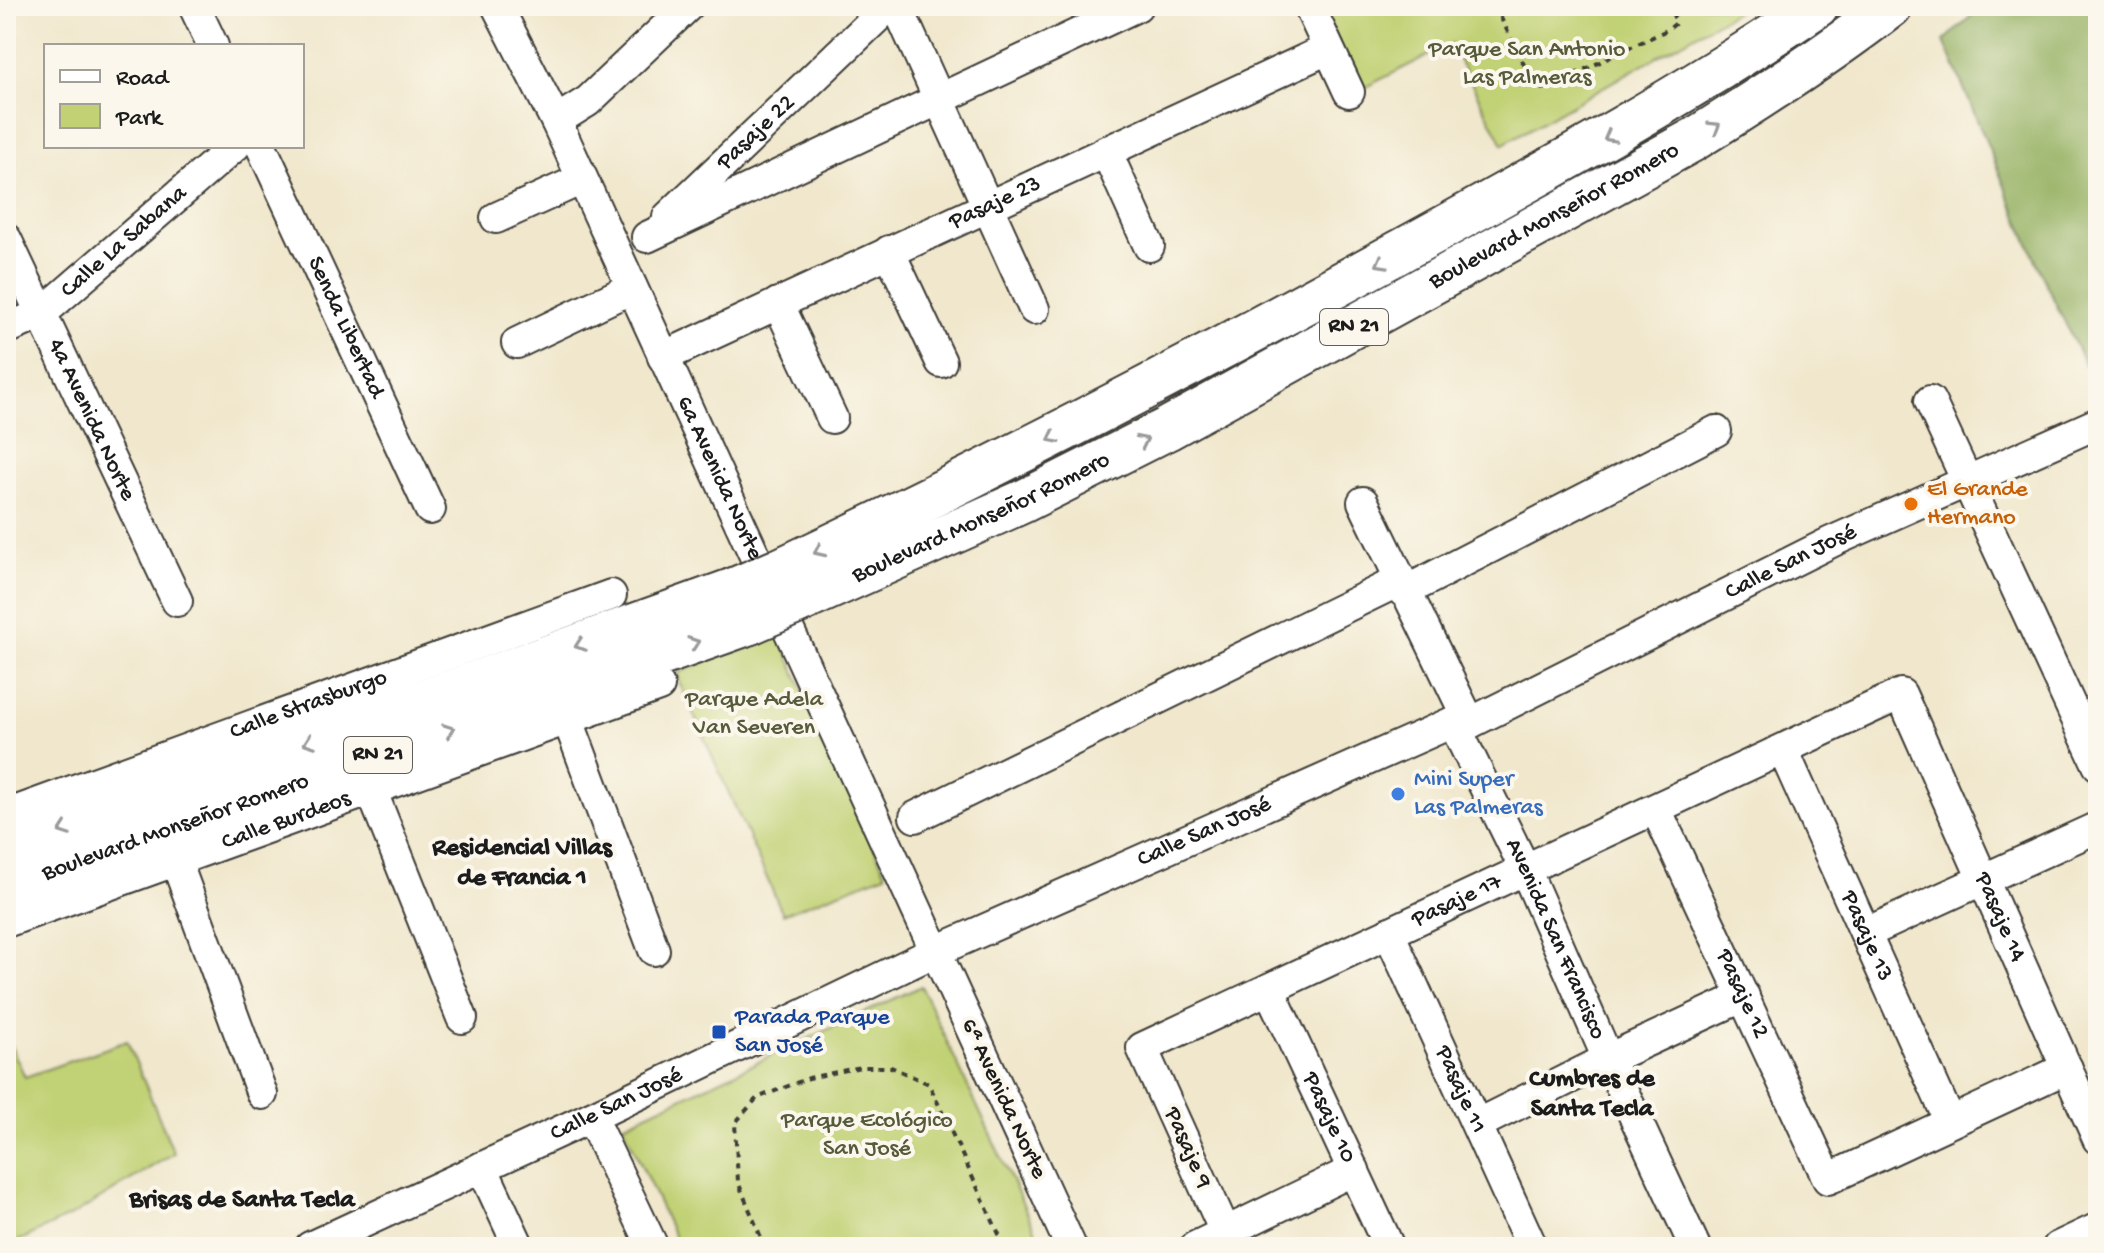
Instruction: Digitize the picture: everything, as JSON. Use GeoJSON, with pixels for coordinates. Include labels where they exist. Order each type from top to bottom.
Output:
{"type":"FeatureCollection","features":[{"type":"Feature","properties":{"kind":"highway","name":"Boulevard Monseñor Romero"},"geometry":{"type":"LineString","coordinates":[[786,587],[910,509],[1205,359],[1620,131],[1728,66],[1817,6]]}},
{"type":"Feature","properties":{"kind":"highway","name":"Boulevard Monseñor Romero"},"geometry":{"type":"LineString","coordinates":[[6,888],[786,587],[1011,507],[1167,429],[1693,140],[1827,54],[1891,6]]}},
{"type":"Feature","properties":{"kind":"highway","name":"Boulevard Monseñor Romero"},"geometry":{"type":"LineString","coordinates":[[6,851],[741,606]]}},
{"type":"Feature","properties":{"kind":"street"},"geometry":{"type":"LineString","coordinates":[[194,6],[212,44]]}},
{"type":"Feature","properties":{"kind":"street","name":"6a Avenida Norte"},"geometry":{"type":"LineString","coordinates":[[497,6],[556,121],[934,952]]}},
{"type":"Feature","properties":{"kind":"street"},"geometry":{"type":"LineString","coordinates":[[556,121],[588,101],[688,6]]}},
{"type":"Feature","properties":{"kind":"street","name":"Pasaje 22"},"geometry":{"type":"LineString","coordinates":[[614,249],[647,237],[889,6]]}},
{"type":"Feature","properties":{"kind":"street"},"geometry":{"type":"LineString","coordinates":[[897,6],[1034,309]]}},
{"type":"Feature","properties":{"kind":"street"},"geometry":{"type":"LineString","coordinates":[[647,237],[1137,6]]}},
{"type":"Feature","properties":{"kind":"street"},"geometry":{"type":"LineString","coordinates":[[1309,6],[1349,92]]}},
{"type":"Feature","properties":{"kind":"street","name":"Pasaje 23"},"geometry":{"type":"LineString","coordinates":[[663,357],[1328,49]]}},
{"type":"Feature","properties":{"kind":"street","name":"Calle La Sabana"},"geometry":{"type":"LineString","coordinates":[[6,329],[41,314],[233,148]]}},
{"type":"Feature","properties":{"kind":"street","name":"Senda Libertad"},"geometry":{"type":"LineString","coordinates":[[262,148],[430,509]]}},
{"type":"Feature","properties":{"kind":"street"},"geometry":{"type":"LineString","coordinates":[[1106,151],[1149,246]]}},
{"type":"Feature","properties":{"kind":"street"},"geometry":{"type":"LineString","coordinates":[[496,218],[582,179]]}},
{"type":"Feature","properties":{"kind":"street","name":"4a Avenida Norte"},"geometry":{"type":"LineString","coordinates":[[6,239],[177,601]]}},
{"type":"Feature","properties":{"kind":"street"},"geometry":{"type":"LineString","coordinates":[[889,251],[941,362]]}},
{"type":"Feature","properties":{"kind":"street"},"geometry":{"type":"LineString","coordinates":[[517,343],[632,288]]}},
{"type":"Feature","properties":{"kind":"street"},"geometry":{"type":"LineString","coordinates":[[778,303],[832,418]]}},
{"type":"Feature","properties":{"kind":"street"},"geometry":{"type":"LineString","coordinates":[[1930,401],[2098,765]]}},
{"type":"Feature","properties":{"kind":"street","name":"Calle San José"},"geometry":{"type":"LineString","coordinates":[[310,1247],[591,1117],[934,952],[1462,722],[1831,542],[2098,423]]}},
{"type":"Feature","properties":{"kind":"street"},"geometry":{"type":"LineString","coordinates":[[915,817],[1402,586],[1716,431]]}},
{"type":"Feature","properties":{"kind":"street","name":"Avenida San Francisco"},"geometry":{"type":"LineString","coordinates":[[1363,502],[1608,1059],[1695,1247]]}},
{"type":"Feature","properties":{"kind":"street","name":"Calle Strasburgo"},"geometry":{"type":"LineString","coordinates":[[6,815],[611,595]]}},
{"type":"Feature","properties":{"kind":"street","name":"Calle Burdeos"},"geometry":{"type":"LineString","coordinates":[[6,922],[659,686]]}},
{"type":"Feature","properties":{"kind":"street","name":"Pasaje 17"},"geometry":{"type":"LineString","coordinates":[[1142,1048],[1901,694]]}},
{"type":"Feature","properties":{"kind":"street","name":"Pasaje 14"},"geometry":{"type":"LineString","coordinates":[[1901,694],[2098,1139]]}},
{"type":"Feature","properties":{"kind":"street"},"geometry":{"type":"LineString","coordinates":[[568,720],[654,950]]}},
{"type":"Feature","properties":{"kind":"street","name":"Pasaje 13"},"geometry":{"type":"LineString","coordinates":[[1783,750],[1950,1122]]}},
{"type":"Feature","properties":{"kind":"street"},"geometry":{"type":"LineString","coordinates":[[372,792],[462,1018]]}},
{"type":"Feature","properties":{"kind":"street","name":"Pasaje 12"},"geometry":{"type":"LineString","coordinates":[[1656,809],[1828,1179],[1950,1122]]}},
{"type":"Feature","properties":{"kind":"street"},"geometry":{"type":"LineString","coordinates":[[1866,933],[2098,827]]}},
{"type":"Feature","properties":{"kind":"street"},"geometry":{"type":"LineString","coordinates":[[176,861],[262,1094]]}},
{"type":"Feature","properties":{"kind":"street","name":"Pasaje 11"},"geometry":{"type":"LineString","coordinates":[[1389,933],[1532,1247]]}},
{"type":"Feature","properties":{"kind":"street","name":"6ª Avenida Norte"},"geometry":{"type":"LineString","coordinates":[[934,952],[1071,1247]]}},
{"type":"Feature","properties":{"kind":"street","name":"Pasaje 10"},"geometry":{"type":"LineString","coordinates":[[1269,989],[1389,1247]]}},
{"type":"Feature","properties":{"kind":"street"},"geometry":{"type":"LineString","coordinates":[[1478,1124],[1744,996]]}},
{"type":"Feature","properties":{"kind":"street","name":"Pasaje 9"},"geometry":{"type":"LineString","coordinates":[[1142,1048],[1229,1239]]}},
{"type":"Feature","properties":{"kind":"street"},"geometry":{"type":"LineString","coordinates":[[1950,1122],[2067,1068]]}},
{"type":"Feature","properties":{"kind":"street"},"geometry":{"type":"LineString","coordinates":[[591,1117],[653,1247]]}},
{"type":"Feature","properties":{"kind":"street"},"geometry":{"type":"LineString","coordinates":[[482,1167],[519,1247]]}},
{"type":"Feature","properties":{"kind":"street"},"geometry":{"type":"LineString","coordinates":[[1195,1247],[1229,1239],[1354,1170]]}},
{"type":"Feature","properties":{"kind":"path"},"geometry":{"type":"LineString","coordinates":[[1495,6],[1534,85],[1540,89],[1669,29],[1676,23],[1670,6]]}},
{"type":"Feature","properties":{"kind":"path"},"geometry":{"type":"LineString","coordinates":[[765,1247],[738,1182],[735,1123],[757,1098],[809,1078],[861,1067],[891,1067],[929,1084],[1005,1247]]}},
{"type":"Feature","properties":{"kind":"green space","name":"Parque San Antonio Las Palmeras"},"geometry":{"type":"Polygon","coordinates":[[[1321,6],[1735,6],[1737,11],[1503,144],[1451,44],[1360,90],[1321,6]]]}},
{"type":"Feature","properties":{"kind":"green space"},"geometry":{"type":"Polygon","coordinates":[[[1982,6],[2098,6],[2098,391],[2042,275],[1944,41],[1982,6]]]}},
{"type":"Feature","properties":{"kind":"green space","name":"Parque Adela Van Severen"},"geometry":{"type":"Polygon","coordinates":[[[777,631],[886,874],[783,914],[680,684],[678,673],[777,631]]]}},
{"type":"Feature","properties":{"kind":"green space","name":"Parque Ecológico San José"},"geometry":{"type":"Polygon","coordinates":[[[921,986],[1043,1247],[679,1247],[623,1125],[921,986]]]}},
{"type":"Feature","properties":{"kind":"green space"},"geometry":{"type":"Polygon","coordinates":[[[6,1035],[25,1077],[127,1041],[174,1153],[75,1214],[6,1247],[6,1035]]]}},
{"type":"Feature","properties":{"kind":"place","name":"El Grande Hermano"},"geometry":{"type":"Point","coordinates":[1911,504]}},
{"type":"Feature","properties":{"kind":"place","name":"Mini Super Las Palmeras"},"geometry":{"type":"Point","coordinates":[1398,794]}},
{"type":"Feature","properties":{"kind":"place","name":"Parada Parque San José"},"geometry":{"type":"Point","coordinates":[719,1032]}},
{"type":"Feature","properties":{"kind":"district","name":"Residencial Villas de Francia 1"},"geometry":{"type":"Point","coordinates":[522,864]}},
{"type":"Feature","properties":{"kind":"district","name":"Cumbres de Santa Tecla"},"geometry":{"type":"Point","coordinates":[1592,1095]}},
{"type":"Feature","properties":{"kind":"district","name":"Brisas de Santa Tecla"},"geometry":{"type":"Point","coordinates":[242,1201]}}]}
